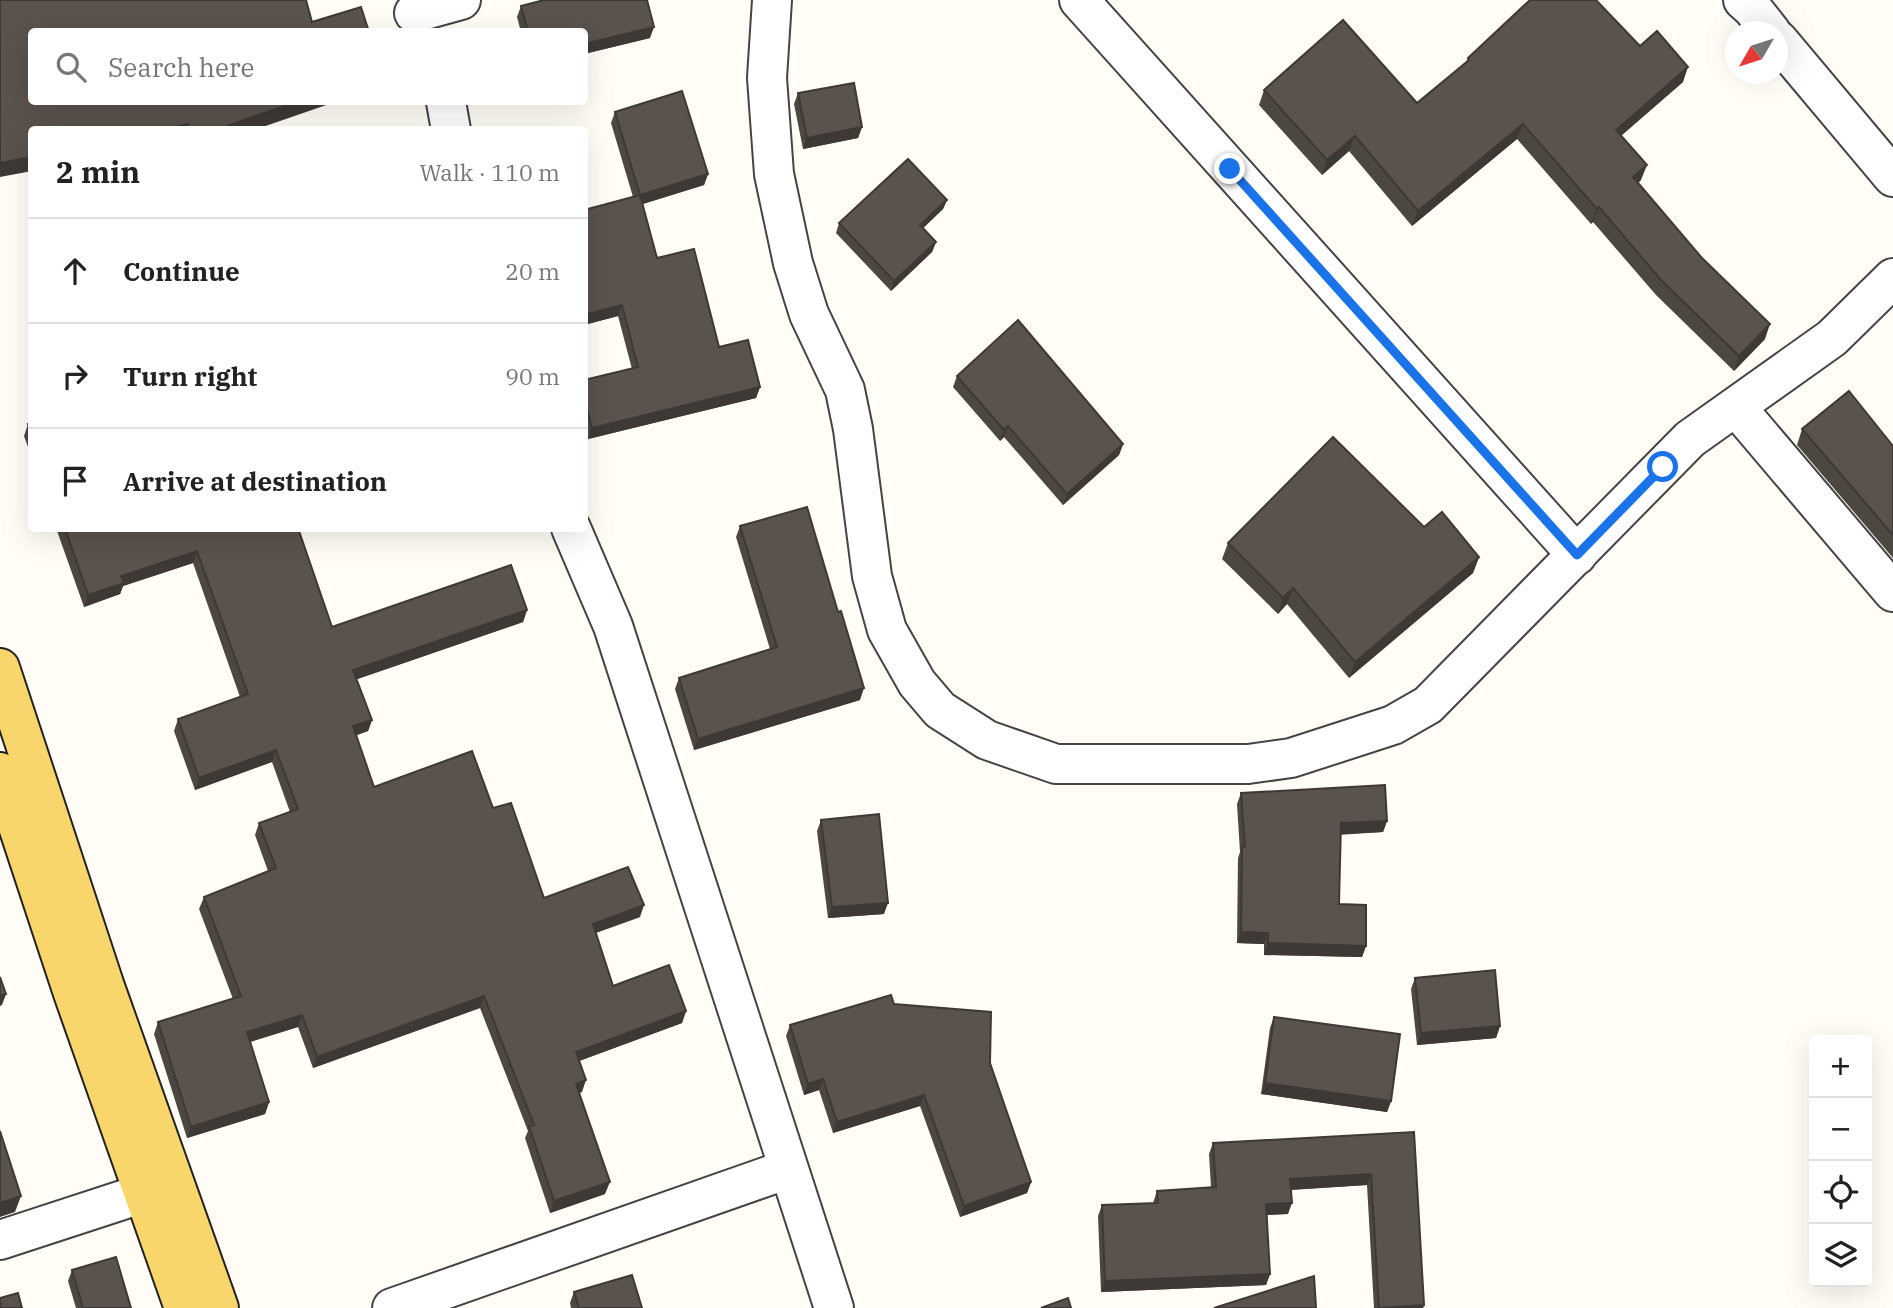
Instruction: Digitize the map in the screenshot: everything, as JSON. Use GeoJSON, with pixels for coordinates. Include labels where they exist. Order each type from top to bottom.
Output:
{"type":"FeatureCollection","features":[{"type":"Feature","properties":{"kind":"main road"},"geometry":{"type":"LineString","coordinates":[[0,668],[104,984],[219,1308]]}},
{"type":"Feature","properties":{"kind":"main road"},"geometry":{"type":"LineString","coordinates":[[0,772],[73,993],[184,1308]]}},
{"type":"Feature","properties":{"kind":"street"},"geometry":{"type":"LineString","coordinates":[[415,15],[461,0]]}},
{"type":"Feature","properties":{"kind":"street"},"geometry":{"type":"LineString","coordinates":[[772,0],[767,78],[775,174],[793,263],[809,313],[845,390],[853,429],[872,576],[887,630],[917,683],[940,710],[987,740],[1056,764],[1248,764],[1291,758],[1392,725],[1428,705],[1690,439],[1832,338],[1893,278]]}},
{"type":"Feature","properties":{"kind":"street"},"geometry":{"type":"LineString","coordinates":[[1079,0],[1577,555]]}},
{"type":"Feature","properties":{"kind":"street"},"geometry":{"type":"LineString","coordinates":[[1743,0],[1762,21]]}},
{"type":"Feature","properties":{"kind":"street"},"geometry":{"type":"LineString","coordinates":[[1788,53],[1893,177]]}},
{"type":"Feature","properties":{"kind":"street"},"geometry":{"type":"LineString","coordinates":[[447,105],[450,126]]}},
{"type":"Feature","properties":{"kind":"street"},"geometry":{"type":"LineString","coordinates":[[1736,407],[1893,592]]}},
{"type":"Feature","properties":{"kind":"street"},"geometry":{"type":"LineString","coordinates":[[573,532],[613,626],[834,1308]]}},
{"type":"Feature","properties":{"kind":"street"},"geometry":{"type":"LineString","coordinates":[[392,1308],[788,1169]]}},
{"type":"Feature","properties":{"kind":"street"},"geometry":{"type":"LineString","coordinates":[[0,1240],[144,1193]]}},
{"type":"Feature","properties":{"kind":"building"},"geometry":{"type":"Polygon","coordinates":[[[0,0],[306,0],[312,22],[361,7],[368,28],[28,28],[28,105],[287,105],[227,126],[28,126],[28,158],[0,163],[0,0]]]}},
{"type":"Feature","properties":{"kind":"building"},"geometry":{"type":"Polygon","coordinates":[[[544,0],[647,0],[654,27],[588,43],[588,28],[527,28],[521,6],[544,0]]]}},
{"type":"Feature","properties":{"kind":"building"},"geometry":{"type":"Polygon","coordinates":[[[1530,0],[1596,0],[1640,46],[1657,31],[1688,67],[1616,130],[1647,165],[1633,177],[1702,258],[1770,324],[1739,356],[1661,280],[1523,124],[1418,211],[1355,136],[1327,160],[1264,90],[1343,20],[1417,103],[1469,60],[1468,58],[1530,0]]]}},
{"type":"Feature","properties":{"kind":"building"},"geometry":{"type":"Polygon","coordinates":[[[854,83],[862,127],[807,138],[798,93],[854,83]]]}},
{"type":"Feature","properties":{"kind":"building"},"geometry":{"type":"Polygon","coordinates":[[[682,91],[708,174],[640,195],[615,112],[682,91]]]}},
{"type":"Feature","properties":{"kind":"building"},"geometry":{"type":"Polygon","coordinates":[[[908,159],[947,200],[920,225],[936,242],[894,281],[839,223],[908,159]]]}},
{"type":"Feature","properties":{"kind":"building"},"geometry":{"type":"Polygon","coordinates":[[[640,195],[657,258],[694,249],[719,347],[748,340],[760,387],[592,428],[588,412],[588,379],[638,367],[622,305],[588,314],[588,209],[640,195]]]}},
{"type":"Feature","properties":{"kind":"building"},"geometry":{"type":"Polygon","coordinates":[[[1018,320],[1123,444],[1067,494],[1008,426],[1004,430],[957,376],[1018,320]]]}},
{"type":"Feature","properties":{"kind":"building"},"geometry":{"type":"Polygon","coordinates":[[[1849,391],[1893,446],[1893,535],[1802,429],[1849,391]]]}},
{"type":"Feature","properties":{"kind":"building"},"geometry":{"type":"Polygon","coordinates":[[[1333,437],[1424,527],[1442,512],[1479,557],[1355,662],[1293,588],[1283,598],[1228,543],[1333,437]]]}},
{"type":"Feature","properties":{"kind":"building"},"geometry":{"type":"Polygon","coordinates":[[[807,507],[864,688],[698,739],[679,678],[777,647],[740,526],[807,507]]]}},
{"type":"Feature","properties":{"kind":"building"},"geometry":{"type":"Polygon","coordinates":[[[66,532],[299,532],[332,627],[511,565],[527,610],[353,670],[372,720],[353,726],[374,787],[472,751],[493,808],[511,803],[544,898],[628,867],[644,905],[593,924],[613,986],[669,965],[686,1011],[576,1052],[586,1080],[576,1084],[610,1182],[554,1201],[529,1126],[534,1125],[484,996],[317,1057],[302,1015],[247,1032],[269,1102],[191,1127],[158,1022],[241,996],[204,897],[276,868],[259,823],[298,809],[276,750],[199,778],[178,719],[248,694],[197,551],[121,576],[124,583],[88,595],[66,532]]]}},
{"type":"Feature","properties":{"kind":"building"},"geometry":{"type":"Polygon","coordinates":[[[1385,785],[1387,821],[1341,823],[1339,904],[1366,905],[1366,946],[1268,943],[1268,933],[1241,932],[1242,846],[1245,847],[1241,793],[1385,785]]]}},
{"type":"Feature","properties":{"kind":"building"},"geometry":{"type":"Polygon","coordinates":[[[879,814],[888,903],[832,907],[821,820],[879,814]]]}},
{"type":"Feature","properties":{"kind":"building"},"geometry":{"type":"Polygon","coordinates":[[[1495,970],[1500,1026],[1421,1033],[1415,978],[1495,970]]]}},
{"type":"Feature","properties":{"kind":"building"},"geometry":{"type":"Polygon","coordinates":[[[0,977],[6,994],[0,996],[0,977]]]}},
{"type":"Feature","properties":{"kind":"building"},"geometry":{"type":"Polygon","coordinates":[[[891,995],[894,1004],[991,1012],[990,1063],[1031,1182],[964,1206],[924,1095],[837,1122],[823,1079],[808,1084],[790,1025],[891,995]]]}},
{"type":"Feature","properties":{"kind":"building"},"geometry":{"type":"Polygon","coordinates":[[[1274,1017],[1400,1034],[1391,1101],[1265,1083],[1274,1017]]]}},
{"type":"Feature","properties":{"kind":"building"},"geometry":{"type":"Polygon","coordinates":[[[0,1131],[21,1196],[0,1203],[0,1131]]]}},
{"type":"Feature","properties":{"kind":"building"},"geometry":{"type":"Polygon","coordinates":[[[1414,1132],[1424,1305],[1379,1308],[1371,1174],[1290,1179],[1292,1203],[1266,1204],[1270,1274],[1105,1281],[1102,1205],[1158,1203],[1157,1191],[1216,1187],[1213,1143],[1414,1132]]]}},
{"type":"Feature","properties":{"kind":"building"},"geometry":{"type":"Polygon","coordinates":[[[116,1257],[131,1308],[83,1308],[72,1270],[116,1257]]]}},
{"type":"Feature","properties":{"kind":"building"},"geometry":{"type":"Polygon","coordinates":[[[632,1275],[642,1308],[579,1308],[574,1292],[632,1275]]]}},
{"type":"Feature","properties":{"kind":"building"},"geometry":{"type":"Polygon","coordinates":[[[1314,1276],[1316,1308],[1214,1308],[1314,1276]]]}},
{"type":"Feature","properties":{"kind":"building"},"geometry":{"type":"Polygon","coordinates":[[[18,1293],[22,1308],[0,1308],[0,1298],[18,1293]]]}},
{"type":"Feature","properties":{"kind":"building"},"geometry":{"type":"Polygon","coordinates":[[[1068,1298],[1071,1308],[1041,1308],[1068,1298]]]}},
{"type":"Feature","properties":{"kind":"route"},"geometry":{"type":"LineString","coordinates":[[1230,169],[1577,555],[1663,467]]}}]}
